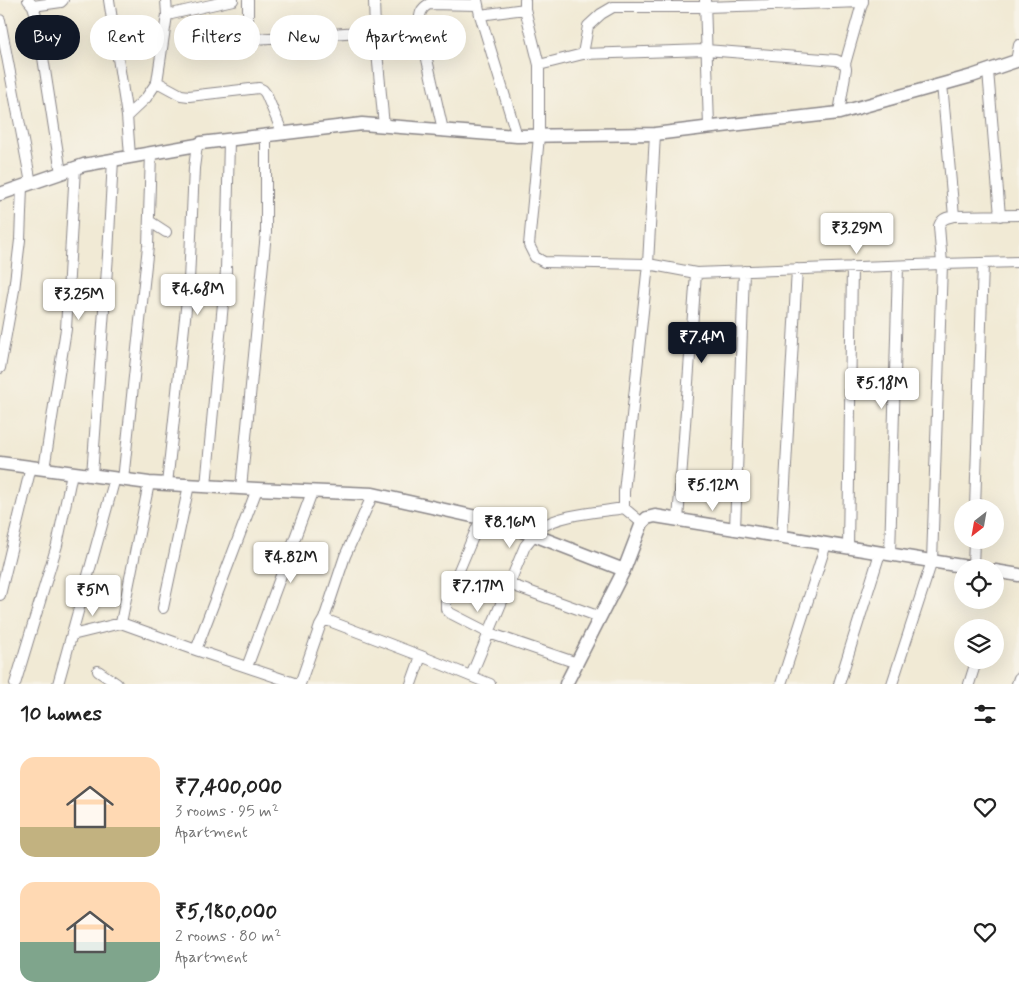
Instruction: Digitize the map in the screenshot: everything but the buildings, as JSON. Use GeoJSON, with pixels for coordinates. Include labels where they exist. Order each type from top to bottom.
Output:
{"type":"FeatureCollection","features":[{"type":"Feature","properties":{"kind":"street"},"geometry":{"type":"LineString","coordinates":[[61,172],[37,20],[30,3],[61,2],[63,0]]}},
{"type":"Feature","properties":{"kind":"street"},"geometry":{"type":"LineString","coordinates":[[109,0],[127,116],[130,156]]}},
{"type":"Feature","properties":{"kind":"street"},"geometry":{"type":"LineString","coordinates":[[127,116],[146,98],[157,82],[167,14],[166,0]]}},
{"type":"Feature","properties":{"kind":"street"},"geometry":{"type":"LineString","coordinates":[[167,14],[232,0]]}},
{"type":"Feature","properties":{"kind":"street"},"geometry":{"type":"LineString","coordinates":[[248,0],[248,31],[250,36],[255,39],[348,33]]}},
{"type":"Feature","properties":{"kind":"street"},"geometry":{"type":"LineString","coordinates":[[374,0],[374,15]]}},
{"type":"Feature","properties":{"kind":"street"},"geometry":{"type":"LineString","coordinates":[[584,54],[588,26],[601,14],[613,7],[705,3],[863,1],[845,64],[846,69],[839,113]]}},
{"type":"Feature","properties":{"kind":"street"},"geometry":{"type":"LineString","coordinates":[[443,130],[419,24],[420,16],[423,8],[429,4],[477,2],[517,136]]}},
{"type":"Feature","properties":{"kind":"street"},"geometry":{"type":"LineString","coordinates":[[705,3],[709,127]]}},
{"type":"Feature","properties":{"kind":"street"},"geometry":{"type":"LineString","coordinates":[[480,15],[525,5],[540,65],[539,136],[529,245],[535,257],[544,262],[648,264],[696,273],[1019,262]]}},
{"type":"Feature","properties":{"kind":"street"},"geometry":{"type":"LineString","coordinates":[[0,20],[26,185],[16,280],[0,368]]}},
{"type":"Feature","properties":{"kind":"street"},"geometry":{"type":"LineString","coordinates":[[0,194],[84,165],[130,156],[201,143],[362,124],[517,136],[655,134],[839,113],[988,71],[1018,60],[1019,45]]}},
{"type":"Feature","properties":{"kind":"street"},"geometry":{"type":"LineString","coordinates":[[540,65],[584,54],[706,50],[836,60],[845,64]]}},
{"type":"Feature","properties":{"kind":"street"},"geometry":{"type":"LineString","coordinates":[[378,60],[384,126]]}},
{"type":"Feature","properties":{"kind":"street"},"geometry":{"type":"LineString","coordinates":[[988,71],[1000,216]]}},
{"type":"Feature","properties":{"kind":"street"},"geometry":{"type":"LineString","coordinates":[[157,82],[181,95],[189,96],[259,88],[266,94],[283,134]]}},
{"type":"Feature","properties":{"kind":"street"},"geometry":{"type":"LineString","coordinates":[[942,84],[954,216]]}},
{"type":"Feature","properties":{"kind":"street"},"geometry":{"type":"LineString","coordinates":[[624,508],[624,492],[648,264],[655,134]]}},
{"type":"Feature","properties":{"kind":"street"},"geometry":{"type":"LineString","coordinates":[[241,488],[266,233],[266,136]]}},
{"type":"Feature","properties":{"kind":"street"},"geometry":{"type":"LineString","coordinates":[[206,486],[226,271],[229,140]]}},
{"type":"Feature","properties":{"kind":"street"},"geometry":{"type":"LineString","coordinates":[[167,484],[189,281],[194,168],[198,145]]}},
{"type":"Feature","properties":{"kind":"street"},"geometry":{"type":"LineString","coordinates":[[58,684],[119,479],[148,246],[151,153]]}},
{"type":"Feature","properties":{"kind":"street"},"geometry":{"type":"LineString","coordinates":[[92,475],[108,264],[113,160]]}},
{"type":"Feature","properties":{"kind":"street"},"geometry":{"type":"LineString","coordinates":[[44,469],[66,329],[75,168]]}},
{"type":"Feature","properties":{"kind":"street"},"geometry":{"type":"LineString","coordinates":[[892,684],[932,561],[942,264],[939,226],[941,221],[954,216],[1019,215]]}},
{"type":"Feature","properties":{"kind":"street"},"geometry":{"type":"LineString","coordinates":[[149,221],[166,232]]}},
{"type":"Feature","properties":{"kind":"street"},"geometry":{"type":"LineString","coordinates":[[975,499],[983,263]]}},
{"type":"Feature","properties":{"kind":"street"},"geometry":{"type":"LineString","coordinates":[[839,684],[885,554],[898,266]]}},
{"type":"Feature","properties":{"kind":"street"},"geometry":{"type":"LineString","coordinates":[[848,548],[852,267]]}},
{"type":"Feature","properties":{"kind":"street"},"geometry":{"type":"LineString","coordinates":[[782,537],[797,269]]}},
{"type":"Feature","properties":{"kind":"street"},"geometry":{"type":"LineString","coordinates":[[735,530],[744,270]]}},
{"type":"Feature","properties":{"kind":"street"},"geometry":{"type":"LineString","coordinates":[[678,520],[696,273]]}},
{"type":"Feature","properties":{"kind":"street"},"geometry":{"type":"LineString","coordinates":[[0,463],[149,483],[373,494],[481,518],[534,535],[624,570]]}},
{"type":"Feature","properties":{"kind":"street"},"geometry":{"type":"LineString","coordinates":[[0,595],[31,467]]}},
{"type":"Feature","properties":{"kind":"street"},"geometry":{"type":"LineString","coordinates":[[16,684],[57,545],[72,473]]}},
{"type":"Feature","properties":{"kind":"street"},"geometry":{"type":"LineString","coordinates":[[121,623],[149,483]]}},
{"type":"Feature","properties":{"kind":"street"},"geometry":{"type":"LineString","coordinates":[[163,608],[189,485]]}},
{"type":"Feature","properties":{"kind":"street"},"geometry":{"type":"LineString","coordinates":[[196,650],[257,489]]}},
{"type":"Feature","properties":{"kind":"street"},"geometry":{"type":"LineString","coordinates":[[247,667],[312,492]]}},
{"type":"Feature","properties":{"kind":"street"},"geometry":{"type":"LineString","coordinates":[[72,635],[121,623],[298,684],[324,619],[345,556],[373,494]]}},
{"type":"Feature","properties":{"kind":"street"},"geometry":{"type":"LineString","coordinates":[[471,676],[525,546],[540,529],[559,518],[624,508],[642,523]]}},
{"type":"Feature","properties":{"kind":"street"},"geometry":{"type":"LineString","coordinates":[[566,684],[624,570],[642,523],[650,517],[954,564]]}},
{"type":"Feature","properties":{"kind":"street"},"geometry":{"type":"LineString","coordinates":[[481,518],[446,602],[446,609],[450,613],[489,632],[577,663]]}},
{"type":"Feature","properties":{"kind":"street"},"geometry":{"type":"LineString","coordinates":[[781,684],[826,544]]}},
{"type":"Feature","properties":{"kind":"street"},"geometry":{"type":"LineString","coordinates":[[1004,572],[1019,574]]}},
{"type":"Feature","properties":{"kind":"street"},"geometry":{"type":"LineString","coordinates":[[509,584],[600,618]]}},
{"type":"Feature","properties":{"kind":"street"},"geometry":{"type":"LineString","coordinates":[[324,619],[490,684]]}},
{"type":"Feature","properties":{"kind":"street"},"geometry":{"type":"LineString","coordinates":[[411,684],[421,656]]}},
{"type":"Feature","properties":{"kind":"street"},"geometry":{"type":"LineString","coordinates":[[969,684],[974,669]]}},
{"type":"Feature","properties":{"kind":"street"},"geometry":{"type":"LineString","coordinates":[[98,671],[116,684]]}},
{"type":"Feature","properties":{"kind":"street"},"geometry":{"type":"LineString","coordinates":[[1017,684],[1019,678]]}}]}
